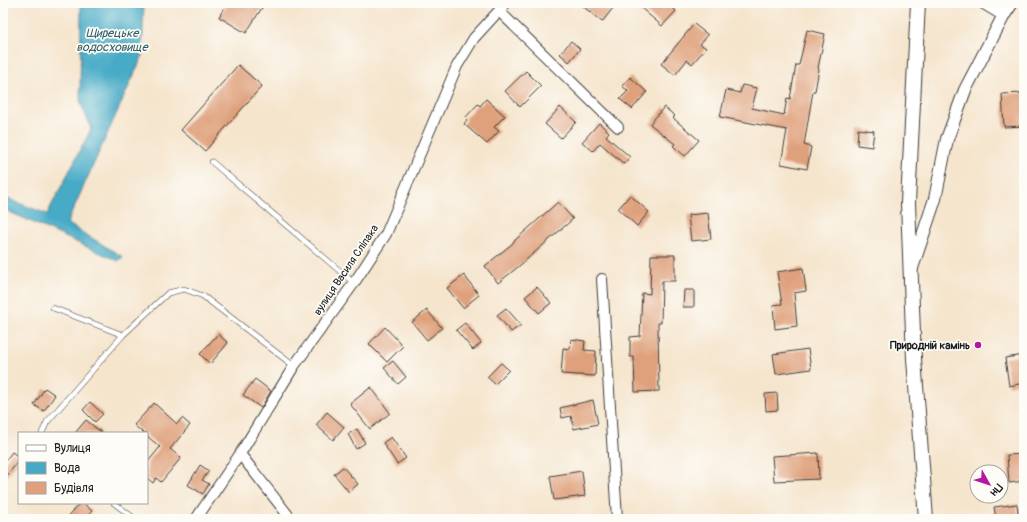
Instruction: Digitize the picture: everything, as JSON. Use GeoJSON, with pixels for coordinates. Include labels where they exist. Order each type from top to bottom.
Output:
{"type":"FeatureCollection","features":[{"type":"Feature","properties":{"kind":"main road"},"geometry":{"type":"LineString","coordinates":[[918,3],[908,203],[914,359],[926,519]]}},
{"type":"Feature","properties":{"kind":"street","name":"вулиця Василя Сліпака"},"geometry":{"type":"LineString","coordinates":[[196,519],[240,454],[294,366],[354,283],[386,234],[457,66],[474,38],[506,3]]}},
{"type":"Feature","properties":{"kind":"street"},"geometry":{"type":"LineString","coordinates":[[984,3],[1004,15]]}},
{"type":"Feature","properties":{"kind":"street"},"geometry":{"type":"LineString","coordinates":[[910,273],[935,199],[948,139],[964,90],[1004,15],[1012,3]]}},
{"type":"Feature","properties":{"kind":"street"},"geometry":{"type":"LineString","coordinates":[[499,11],[618,127]]}},
{"type":"Feature","properties":{"kind":"street"},"geometry":{"type":"LineString","coordinates":[[602,279],[617,519]]}},
{"type":"Feature","properties":{"kind":"street"},"geometry":{"type":"LineString","coordinates":[[240,454],[291,519]]}},
{"type":"Feature","properties":{"kind":"lane"},"geometry":{"type":"LineString","coordinates":[[212,162],[354,283]]}},
{"type":"Feature","properties":{"kind":"lane"},"geometry":{"type":"LineString","coordinates":[[42,432],[47,422],[123,334],[168,293],[184,289],[203,296],[294,366]]}},
{"type":"Feature","properties":{"kind":"lane"},"geometry":{"type":"LineString","coordinates":[[53,308],[123,334]]}},
{"type":"Feature","properties":{"kind":"lane"},"geometry":{"type":"LineString","coordinates":[[115,504],[135,519]]}},
{"type":"Feature","properties":{"kind":"water","name":"Щирецьке водосховище"},"geometry":{"type":"Polygon","coordinates":[[[81,3],[144,3],[142,57],[67,223],[123,257],[118,261],[3,209],[3,197],[47,214],[91,129],[80,101],[81,3]]]}},
{"type":"Feature","properties":{"kind":"building"},"geometry":{"type":"Polygon","coordinates":[[[227,3],[265,3],[246,33],[219,17],[227,3]]]}},
{"type":"Feature","properties":{"kind":"building"},"geometry":{"type":"Polygon","coordinates":[[[579,3],[617,3],[602,22],[579,3]]]}},
{"type":"Feature","properties":{"kind":"building"},"geometry":{"type":"Polygon","coordinates":[[[645,3],[667,3],[676,11],[662,26],[641,8],[645,3]]]}},
{"type":"Feature","properties":{"kind":"building"},"geometry":{"type":"Polygon","coordinates":[[[694,24],[708,35],[700,44],[706,48],[692,64],[687,60],[675,75],[661,64],[694,24]]]}},
{"type":"Feature","properties":{"kind":"building"},"geometry":{"type":"Polygon","coordinates":[[[807,30],[825,34],[804,145],[811,147],[807,169],[781,164],[787,130],[720,117],[726,90],[740,93],[742,85],[757,88],[752,108],[784,115],[787,98],[790,99],[796,65],[799,65],[807,30]]]}},
{"type":"Feature","properties":{"kind":"building"},"geometry":{"type":"Polygon","coordinates":[[[571,41],[580,49],[569,62],[560,54],[571,41]]]}},
{"type":"Feature","properties":{"kind":"building"},"geometry":{"type":"Polygon","coordinates":[[[238,65],[262,86],[205,151],[181,130],[238,65]]]}},
{"type":"Feature","properties":{"kind":"building"},"geometry":{"type":"Polygon","coordinates":[[[526,71],[541,86],[520,107],[505,91],[526,71]]]}},
{"type":"Feature","properties":{"kind":"building"},"geometry":{"type":"Polygon","coordinates":[[[630,77],[647,92],[632,109],[620,99],[628,91],[622,86],[630,77]]]}},
{"type":"Feature","properties":{"kind":"building"},"geometry":{"type":"Polygon","coordinates":[[[1024,93],[1024,126],[1004,127],[1002,94],[1024,93]]]}},
{"type":"Feature","properties":{"kind":"building"},"geometry":{"type":"Polygon","coordinates":[[[486,99],[505,116],[494,127],[499,131],[487,144],[464,124],[467,120],[465,118],[478,104],[480,106],[486,99]]]}},
{"type":"Feature","properties":{"kind":"building"},"geometry":{"type":"Polygon","coordinates":[[[560,107],[576,122],[561,138],[545,124],[560,107]]]}},
{"type":"Feature","properties":{"kind":"building"},"geometry":{"type":"Polygon","coordinates":[[[664,107],[675,116],[673,118],[699,140],[685,156],[673,146],[675,144],[650,124],[664,107]]]}},
{"type":"Feature","properties":{"kind":"building"},"geometry":{"type":"Polygon","coordinates":[[[599,123],[609,132],[606,136],[630,157],[624,164],[600,143],[593,151],[582,142],[599,123]]]}},
{"type":"Feature","properties":{"kind":"building"},"geometry":{"type":"Polygon","coordinates":[[[858,129],[874,131],[872,147],[857,145],[858,129]]]}},
{"type":"Feature","properties":{"kind":"building"},"geometry":{"type":"Polygon","coordinates":[[[630,195],[649,212],[637,226],[618,209],[630,195]]]}},
{"type":"Feature","properties":{"kind":"building"},"geometry":{"type":"Polygon","coordinates":[[[558,202],[573,219],[498,283],[485,266],[558,202]]]}},
{"type":"Feature","properties":{"kind":"building"},"geometry":{"type":"Polygon","coordinates":[[[708,213],[711,239],[691,241],[688,215],[708,213]]]}},
{"type":"Feature","properties":{"kind":"building"},"geometry":{"type":"Polygon","coordinates":[[[651,255],[675,255],[675,281],[662,281],[661,323],[658,323],[659,391],[635,392],[634,357],[630,357],[630,337],[640,336],[642,293],[650,294],[651,255]]]}},
{"type":"Feature","properties":{"kind":"building"},"geometry":{"type":"Polygon","coordinates":[[[803,268],[806,291],[794,293],[797,326],[775,329],[773,305],[782,304],[777,272],[803,268]]]}},
{"type":"Feature","properties":{"kind":"building"},"geometry":{"type":"Polygon","coordinates":[[[464,275],[479,295],[463,308],[447,288],[464,275]]]}},
{"type":"Feature","properties":{"kind":"building"},"geometry":{"type":"Polygon","coordinates":[[[537,287],[551,303],[539,313],[525,297],[537,287]]]}},
{"type":"Feature","properties":{"kind":"building"},"geometry":{"type":"Polygon","coordinates":[[[684,290],[694,290],[694,307],[683,307],[684,290]]]}},
{"type":"Feature","properties":{"kind":"building"},"geometry":{"type":"Polygon","coordinates":[[[506,308],[521,325],[511,332],[497,315],[506,308]]]}},
{"type":"Feature","properties":{"kind":"building"},"geometry":{"type":"Polygon","coordinates":[[[427,310],[442,328],[427,340],[412,322],[427,310]]]}},
{"type":"Feature","properties":{"kind":"building"},"geometry":{"type":"Polygon","coordinates":[[[465,323],[481,343],[473,350],[456,330],[465,323]]]}},
{"type":"Feature","properties":{"kind":"building"},"geometry":{"type":"Polygon","coordinates":[[[385,327],[403,346],[387,362],[369,344],[385,327]]]}},
{"type":"Feature","properties":{"kind":"building"},"geometry":{"type":"Polygon","coordinates":[[[218,334],[228,343],[210,364],[200,354],[218,334]]]}},
{"type":"Feature","properties":{"kind":"building"},"geometry":{"type":"Polygon","coordinates":[[[571,339],[585,341],[584,350],[596,351],[595,376],[561,374],[563,348],[570,349],[571,339]]]}},
{"type":"Feature","properties":{"kind":"building"},"geometry":{"type":"Polygon","coordinates":[[[808,349],[811,369],[776,374],[773,354],[808,349]]]}},
{"type":"Feature","properties":{"kind":"building"},"geometry":{"type":"Polygon","coordinates":[[[1024,355],[1024,383],[1009,386],[1005,358],[1024,355]]]}},
{"type":"Feature","properties":{"kind":"building"},"geometry":{"type":"Polygon","coordinates":[[[393,361],[406,377],[398,384],[384,368],[393,361]]]}},
{"type":"Feature","properties":{"kind":"building"},"geometry":{"type":"Polygon","coordinates":[[[501,363],[509,370],[495,384],[487,377],[501,363]]]}},
{"type":"Feature","properties":{"kind":"building"},"geometry":{"type":"Polygon","coordinates":[[[255,379],[271,391],[261,408],[243,395],[255,379]]]}},
{"type":"Feature","properties":{"kind":"building"},"geometry":{"type":"Polygon","coordinates":[[[371,387],[390,413],[370,429],[350,404],[371,387]]]}},
{"type":"Feature","properties":{"kind":"building"},"geometry":{"type":"Polygon","coordinates":[[[45,388],[55,395],[44,411],[34,405],[45,388]]]}},
{"type":"Feature","properties":{"kind":"building"},"geometry":{"type":"Polygon","coordinates":[[[777,393],[778,410],[766,411],[765,394],[777,393]]]}},
{"type":"Feature","properties":{"kind":"building"},"geometry":{"type":"Polygon","coordinates":[[[593,400],[598,424],[574,429],[571,416],[562,418],[560,408],[593,400]]]}},
{"type":"Feature","properties":{"kind":"building"},"geometry":{"type":"Polygon","coordinates":[[[90,402],[103,414],[95,422],[83,410],[90,402]]]}},
{"type":"Feature","properties":{"kind":"building"},"geometry":{"type":"Polygon","coordinates":[[[154,403],[177,424],[182,418],[190,425],[170,449],[181,458],[161,482],[156,478],[153,483],[148,479],[148,462],[160,447],[148,437],[148,432],[142,432],[134,425],[154,403]]]}},
{"type":"Feature","properties":{"kind":"building"},"geometry":{"type":"Polygon","coordinates":[[[327,412],[344,427],[333,440],[316,425],[327,412]]]}},
{"type":"Feature","properties":{"kind":"building"},"geometry":{"type":"Polygon","coordinates":[[[86,420],[101,432],[76,432],[86,420]]]}},
{"type":"Feature","properties":{"kind":"building"},"geometry":{"type":"Polygon","coordinates":[[[357,429],[365,443],[356,449],[348,434],[357,429]]]}},
{"type":"Feature","properties":{"kind":"building"},"geometry":{"type":"Polygon","coordinates":[[[391,437],[406,458],[397,464],[383,443],[391,437]]]}},
{"type":"Feature","properties":{"kind":"building"},"geometry":{"type":"Polygon","coordinates":[[[12,452],[18,456],[18,461],[3,481],[3,464],[12,452]]]}},
{"type":"Feature","properties":{"kind":"building"},"geometry":{"type":"Polygon","coordinates":[[[818,453],[819,479],[774,481],[772,456],[818,453]]]}},
{"type":"Feature","properties":{"kind":"building"},"geometry":{"type":"Polygon","coordinates":[[[1024,454],[1024,481],[1009,483],[1009,464],[1008,464],[1007,455],[1024,454]]]}},
{"type":"Feature","properties":{"kind":"building"},"geometry":{"type":"Polygon","coordinates":[[[200,465],[209,471],[202,480],[209,484],[203,494],[188,485],[200,465]]]}},
{"type":"Feature","properties":{"kind":"building"},"geometry":{"type":"Polygon","coordinates":[[[343,467],[358,484],[349,492],[334,474],[343,467]]]}},
{"type":"Feature","properties":{"kind":"building"},"geometry":{"type":"Polygon","coordinates":[[[582,471],[585,496],[554,500],[550,476],[582,471]]]}},
{"type":"Feature","properties":{"kind":"building"},"geometry":{"type":"Polygon","coordinates":[[[79,504],[84,504],[92,511],[85,519],[66,519],[79,504]]]}},
{"type":"Feature","properties":{"kind":"building"},"geometry":{"type":"Polygon","coordinates":[[[1017,504],[1019,519],[996,519],[994,507],[1017,504]]]}},
{"type":"Feature","properties":{"kind":"place","name":"Природній камінь"},"geometry":{"type":"Point","coordinates":[978,345]}}]}
